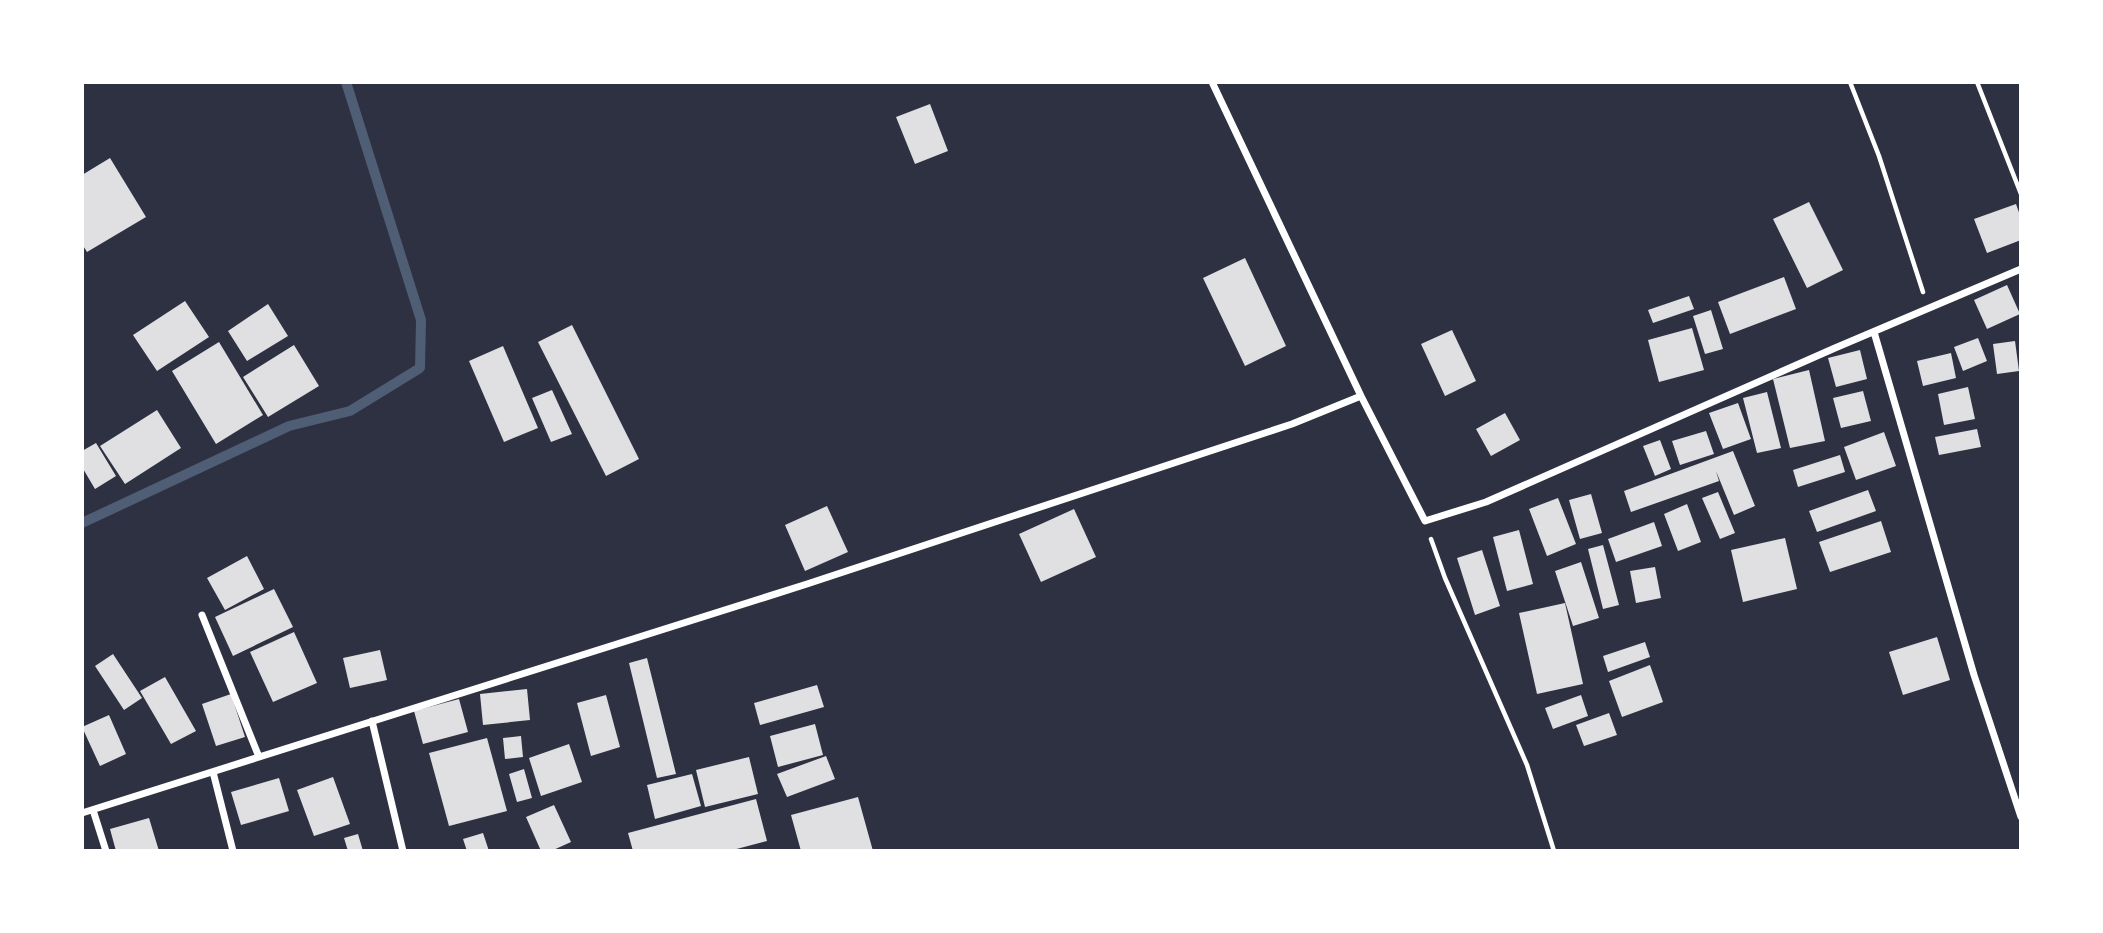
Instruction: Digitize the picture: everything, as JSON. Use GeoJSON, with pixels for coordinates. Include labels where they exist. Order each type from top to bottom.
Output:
{"type":"FeatureCollection","features":[{"type":"Feature","properties":{"kind":"street"},"geometry":{"type":"LineString","coordinates":[[1212,82],[1361,396],[1425,521],[1486,502],[2021,269]]}},
{"type":"Feature","properties":{"kind":"street"},"geometry":{"type":"LineString","coordinates":[[1874,332],[1974,674],[2021,817]]}},
{"type":"Feature","properties":{"kind":"street"},"geometry":{"type":"LineString","coordinates":[[82,813],[833,575],[1292,424],[1361,396]]}},
{"type":"Feature","properties":{"kind":"street"},"geometry":{"type":"LineString","coordinates":[[202,615],[259,757]]}},
{"type":"Feature","properties":{"kind":"street"},"geometry":{"type":"LineString","coordinates":[[372,721],[403,851]]}},
{"type":"Feature","properties":{"kind":"street"},"geometry":{"type":"LineString","coordinates":[[213,772],[233,851]]}},
{"type":"Feature","properties":{"kind":"street"},"geometry":{"type":"LineString","coordinates":[[93,810],[106,851]]}},
{"type":"Feature","properties":{"kind":"path"},"geometry":{"type":"LineString","coordinates":[[1850,82],[1879,156],[1928,310]]}},
{"type":"Feature","properties":{"kind":"path"},"geometry":{"type":"LineString","coordinates":[[1977,82],[2021,194]]}},
{"type":"Feature","properties":{"kind":"path"},"geometry":{"type":"LineString","coordinates":[[1425,521],[1445,578],[1527,765],[1554,851]]}},
{"type":"Feature","properties":{"kind":"building"},"geometry":{"type":"Polygon","coordinates":[[[930,104],[948,151],[915,164],[896,117],[930,104]]]}},
{"type":"Feature","properties":{"kind":"building"},"geometry":{"type":"Polygon","coordinates":[[[110,158],[146,217],[87,252],[82,244],[82,175],[110,158]]]}},
{"type":"Feature","properties":{"kind":"building"},"geometry":{"type":"Polygon","coordinates":[[[1809,202],[1843,270],[1807,288],[1773,219],[1809,202]]]}},
{"type":"Feature","properties":{"kind":"building"},"geometry":{"type":"Polygon","coordinates":[[[2016,204],[2021,218],[2021,240],[1987,253],[1974,219],[2016,204]]]}},
{"type":"Feature","properties":{"kind":"building"},"geometry":{"type":"Polygon","coordinates":[[[1245,258],[1286,346],[1245,366],[1203,278],[1245,258]]]}},
{"type":"Feature","properties":{"kind":"building"},"geometry":{"type":"Polygon","coordinates":[[[1784,277],[1796,309],[1730,334],[1718,302],[1784,277]]]}},
{"type":"Feature","properties":{"kind":"building"},"geometry":{"type":"Polygon","coordinates":[[[2007,285],[2020,314],[1987,329],[1974,300],[2007,285]]]}},
{"type":"Feature","properties":{"kind":"building"},"geometry":{"type":"Polygon","coordinates":[[[1689,296],[1694,309],[1653,323],[1648,310],[1689,296]]]}},
{"type":"Feature","properties":{"kind":"building"},"geometry":{"type":"Polygon","coordinates":[[[185,301],[209,337],[157,371],[133,335],[185,301]]]}},
{"type":"Feature","properties":{"kind":"building"},"geometry":{"type":"Polygon","coordinates":[[[268,304],[288,336],[247,361],[228,331],[268,304]]]}},
{"type":"Feature","properties":{"kind":"building"},"geometry":{"type":"Polygon","coordinates":[[[1711,310],[1723,349],[1705,354],[1693,316],[1711,310]]]}},
{"type":"Feature","properties":{"kind":"building"},"geometry":{"type":"Polygon","coordinates":[[[572,325],[639,459],[606,476],[538,342],[572,325]]]}},
{"type":"Feature","properties":{"kind":"building"},"geometry":{"type":"Polygon","coordinates":[[[1692,328],[1704,370],[1659,382],[1648,340],[1692,328]]]}},
{"type":"Feature","properties":{"kind":"building"},"geometry":{"type":"Polygon","coordinates":[[[1452,330],[1476,381],[1445,396],[1421,344],[1452,330]]]}},
{"type":"Feature","properties":{"kind":"building"},"geometry":{"type":"Polygon","coordinates":[[[1978,338],[1987,361],[1963,371],[1954,347],[1978,338]]]}},
{"type":"Feature","properties":{"kind":"building"},"geometry":{"type":"Polygon","coordinates":[[[2015,341],[2019,371],[1997,374],[1993,344],[2015,341]]]}},
{"type":"Feature","properties":{"kind":"building"},"geometry":{"type":"Polygon","coordinates":[[[219,342],[263,415],[216,444],[172,371],[219,342]]]}},
{"type":"Feature","properties":{"kind":"building"},"geometry":{"type":"Polygon","coordinates":[[[294,345],[319,386],[268,417],[243,377],[294,345]]]}},
{"type":"Feature","properties":{"kind":"building"},"geometry":{"type":"Polygon","coordinates":[[[503,346],[538,428],[504,442],[469,361],[503,346]]]}},
{"type":"Feature","properties":{"kind":"building"},"geometry":{"type":"Polygon","coordinates":[[[1860,350],[1867,379],[1836,387],[1828,358],[1860,350]]]}},
{"type":"Feature","properties":{"kind":"building"},"geometry":{"type":"Polygon","coordinates":[[[1951,353],[1956,378],[1923,386],[1917,361],[1951,353]]]}},
{"type":"Feature","properties":{"kind":"building"},"geometry":{"type":"Polygon","coordinates":[[[1809,370],[1825,441],[1790,448],[1773,379],[1809,370]]]}},
{"type":"Feature","properties":{"kind":"building"},"geometry":{"type":"Polygon","coordinates":[[[1968,387],[1975,419],[1944,425],[1938,394],[1968,387]]]}},
{"type":"Feature","properties":{"kind":"building"},"geometry":{"type":"Polygon","coordinates":[[[552,390],[572,434],[551,442],[532,398],[552,390]]]}},
{"type":"Feature","properties":{"kind":"building"},"geometry":{"type":"Polygon","coordinates":[[[1863,391],[1871,421],[1841,428],[1833,398],[1863,391]]]}},
{"type":"Feature","properties":{"kind":"building"},"geometry":{"type":"Polygon","coordinates":[[[1767,392],[1781,448],[1757,453],[1743,398],[1767,392]]]}},
{"type":"Feature","properties":{"kind":"building"},"geometry":{"type":"Polygon","coordinates":[[[1738,403],[1751,439],[1723,449],[1709,413],[1738,403]]]}},
{"type":"Feature","properties":{"kind":"building"},"geometry":{"type":"Polygon","coordinates":[[[157,410],[181,448],[125,484],[100,446],[157,410]]]}},
{"type":"Feature","properties":{"kind":"building"},"geometry":{"type":"Polygon","coordinates":[[[1505,413],[1520,440],[1491,456],[1476,429],[1505,413]]]}},
{"type":"Feature","properties":{"kind":"building"},"geometry":{"type":"Polygon","coordinates":[[[1977,429],[1981,447],[1939,455],[1935,437],[1977,429]]]}},
{"type":"Feature","properties":{"kind":"building"},"geometry":{"type":"Polygon","coordinates":[[[1706,431],[1714,454],[1680,465],[1672,441],[1706,431]]]}},
{"type":"Feature","properties":{"kind":"building"},"geometry":{"type":"Polygon","coordinates":[[[1884,432],[1896,466],[1856,480],[1844,447],[1884,432]]]}},
{"type":"Feature","properties":{"kind":"building"},"geometry":{"type":"Polygon","coordinates":[[[1660,440],[1671,469],[1655,476],[1643,446],[1660,440]]]}},
{"type":"Feature","properties":{"kind":"building"},"geometry":{"type":"Polygon","coordinates":[[[96,443],[116,476],[95,489],[82,467],[82,451],[96,443]]]}},
{"type":"Feature","properties":{"kind":"building"},"geometry":{"type":"Polygon","coordinates":[[[1733,451],[1755,506],[1734,515],[1716,471],[1719,481],[1631,512],[1624,491],[1733,451]]]}},
{"type":"Feature","properties":{"kind":"building"},"geometry":{"type":"Polygon","coordinates":[[[1840,455],[1845,472],[1798,487],[1793,470],[1840,455]]]}},
{"type":"Feature","properties":{"kind":"building"},"geometry":{"type":"Polygon","coordinates":[[[1868,490],[1876,511],[1817,532],[1809,511],[1868,490]]]}},
{"type":"Feature","properties":{"kind":"building"},"geometry":{"type":"Polygon","coordinates":[[[1718,492],[1735,533],[1720,539],[1702,498],[1718,492]]]}},
{"type":"Feature","properties":{"kind":"building"},"geometry":{"type":"Polygon","coordinates":[[[1591,494],[1602,533],[1580,539],[1569,500],[1591,494]]]}},
{"type":"Feature","properties":{"kind":"building"},"geometry":{"type":"Polygon","coordinates":[[[1558,498],[1576,544],[1547,556],[1529,509],[1558,498]]]}},
{"type":"Feature","properties":{"kind":"building"},"geometry":{"type":"Polygon","coordinates":[[[1687,504],[1701,542],[1678,551],[1664,514],[1687,504]]]}},
{"type":"Feature","properties":{"kind":"building"},"geometry":{"type":"Polygon","coordinates":[[[827,506],[848,552],[805,571],[785,525],[827,506]]]}},
{"type":"Feature","properties":{"kind":"building"},"geometry":{"type":"Polygon","coordinates":[[[1074,509],[1096,557],[1041,582],[1019,534],[1074,509]]]}},
{"type":"Feature","properties":{"kind":"building"},"geometry":{"type":"Polygon","coordinates":[[[1881,521],[1891,552],[1830,572],[1819,542],[1881,521]]]}},
{"type":"Feature","properties":{"kind":"building"},"geometry":{"type":"Polygon","coordinates":[[[1654,522],[1662,546],[1616,562],[1608,539],[1654,522]]]}},
{"type":"Feature","properties":{"kind":"building"},"geometry":{"type":"Polygon","coordinates":[[[1519,530],[1533,584],[1507,591],[1493,537],[1519,530]]]}},
{"type":"Feature","properties":{"kind":"building"},"geometry":{"type":"Polygon","coordinates":[[[1785,538],[1797,589],[1743,602],[1731,550],[1785,538]]]}},
{"type":"Feature","properties":{"kind":"building"},"geometry":{"type":"Polygon","coordinates":[[[1603,545],[1619,605],[1603,609],[1588,549],[1603,545]]]}},
{"type":"Feature","properties":{"kind":"building"},"geometry":{"type":"Polygon","coordinates":[[[1482,550],[1500,606],[1475,615],[1457,558],[1482,550]]]}},
{"type":"Feature","properties":{"kind":"building"},"geometry":{"type":"Polygon","coordinates":[[[247,556],[264,589],[225,610],[207,578],[247,556]]]}},
{"type":"Feature","properties":{"kind":"building"},"geometry":{"type":"Polygon","coordinates":[[[1581,562],[1599,618],[1573,626],[1555,571],[1581,562]]]}},
{"type":"Feature","properties":{"kind":"building"},"geometry":{"type":"Polygon","coordinates":[[[1655,567],[1661,598],[1636,603],[1630,571],[1655,567]]]}},
{"type":"Feature","properties":{"kind":"building"},"geometry":{"type":"Polygon","coordinates":[[[274,589],[293,627],[233,656],[215,617],[274,589]]]}},
{"type":"Feature","properties":{"kind":"building"},"geometry":{"type":"Polygon","coordinates":[[[1565,603],[1583,684],[1537,694],[1519,613],[1565,603]]]}},
{"type":"Feature","properties":{"kind":"building"},"geometry":{"type":"Polygon","coordinates":[[[294,632],[317,683],[273,702],[250,652],[294,632]]]}},
{"type":"Feature","properties":{"kind":"building"},"geometry":{"type":"Polygon","coordinates":[[[1937,637],[1950,680],[1903,695],[1889,652],[1937,637]]]}},
{"type":"Feature","properties":{"kind":"building"},"geometry":{"type":"Polygon","coordinates":[[[1645,642],[1650,657],[1608,672],[1603,656],[1645,642]]]}},
{"type":"Feature","properties":{"kind":"building"},"geometry":{"type":"Polygon","coordinates":[[[380,650],[387,680],[350,688],[343,658],[380,650]]]}},
{"type":"Feature","properties":{"kind":"building"},"geometry":{"type":"Polygon","coordinates":[[[113,654],[142,698],[124,710],[95,666],[113,654]]]}},
{"type":"Feature","properties":{"kind":"building"},"geometry":{"type":"Polygon","coordinates":[[[647,658],[676,774],[657,778],[629,663],[647,658]]]}},
{"type":"Feature","properties":{"kind":"building"},"geometry":{"type":"Polygon","coordinates":[[[1650,665],[1663,702],[1622,717],[1609,681],[1650,665]]]}},
{"type":"Feature","properties":{"kind":"building"},"geometry":{"type":"Polygon","coordinates":[[[165,677],[196,731],[171,744],[140,691],[165,677]]]}},
{"type":"Feature","properties":{"kind":"building"},"geometry":{"type":"Polygon","coordinates":[[[817,685],[824,707],[760,725],[754,703],[817,685]]]}},
{"type":"Feature","properties":{"kind":"building"},"geometry":{"type":"Polygon","coordinates":[[[527,689],[530,720],[483,725],[480,694],[527,689]]]}},
{"type":"Feature","properties":{"kind":"building"},"geometry":{"type":"Polygon","coordinates":[[[231,694],[245,737],[216,746],[202,704],[231,694]]]}},
{"type":"Feature","properties":{"kind":"building"},"geometry":{"type":"Polygon","coordinates":[[[606,695],[620,747],[591,756],[577,703],[606,695]]]}},
{"type":"Feature","properties":{"kind":"building"},"geometry":{"type":"Polygon","coordinates":[[[1581,695],[1588,716],[1553,729],[1545,708],[1581,695]]]}},
{"type":"Feature","properties":{"kind":"building"},"geometry":{"type":"Polygon","coordinates":[[[459,699],[468,732],[423,744],[414,711],[459,699]]]}},
{"type":"Feature","properties":{"kind":"building"},"geometry":{"type":"Polygon","coordinates":[[[1609,713],[1617,735],[1584,746],[1576,725],[1609,713]]]}},
{"type":"Feature","properties":{"kind":"building"},"geometry":{"type":"Polygon","coordinates":[[[109,715],[126,754],[100,766],[82,727],[109,715]]]}},
{"type":"Feature","properties":{"kind":"building"},"geometry":{"type":"Polygon","coordinates":[[[815,724],[823,755],[778,767],[770,736],[815,724]]]}},
{"type":"Feature","properties":{"kind":"building"},"geometry":{"type":"Polygon","coordinates":[[[521,736],[523,757],[505,759],[503,738],[521,736]]]}},
{"type":"Feature","properties":{"kind":"building"},"geometry":{"type":"Polygon","coordinates":[[[487,738],[507,811],[449,826],[429,753],[487,738]]]}},
{"type":"Feature","properties":{"kind":"building"},"geometry":{"type":"Polygon","coordinates":[[[569,744],[582,782],[541,796],[529,758],[569,744]]]}},
{"type":"Feature","properties":{"kind":"building"},"geometry":{"type":"Polygon","coordinates":[[[826,756],[835,779],[787,797],[777,774],[826,756]]]}},
{"type":"Feature","properties":{"kind":"building"},"geometry":{"type":"Polygon","coordinates":[[[749,757],[758,794],[705,807],[696,770],[749,757]]]}},
{"type":"Feature","properties":{"kind":"building"},"geometry":{"type":"Polygon","coordinates":[[[524,769],[532,798],[517,802],[509,774],[524,769]]]}},
{"type":"Feature","properties":{"kind":"building"},"geometry":{"type":"Polygon","coordinates":[[[692,774],[701,806],[655,819],[647,785],[692,774]]]}},
{"type":"Feature","properties":{"kind":"building"},"geometry":{"type":"Polygon","coordinates":[[[333,777],[350,824],[314,836],[297,790],[333,777]]]}},
{"type":"Feature","properties":{"kind":"building"},"geometry":{"type":"Polygon","coordinates":[[[279,778],[289,811],[241,825],[231,792],[279,778]]]}},
{"type":"Feature","properties":{"kind":"building"},"geometry":{"type":"Polygon","coordinates":[[[858,797],[873,851],[801,851],[791,815],[858,797]]]}},
{"type":"Feature","properties":{"kind":"building"},"geometry":{"type":"Polygon","coordinates":[[[756,799],[767,841],[729,851],[633,851],[628,833],[756,799]]]}},
{"type":"Feature","properties":{"kind":"building"},"geometry":{"type":"Polygon","coordinates":[[[554,805],[571,842],[551,851],[541,851],[526,817],[554,805]]]}},
{"type":"Feature","properties":{"kind":"building"},"geometry":{"type":"Polygon","coordinates":[[[149,818],[159,851],[116,851],[110,829],[149,818]]]}},
{"type":"Feature","properties":{"kind":"building"},"geometry":{"type":"Polygon","coordinates":[[[483,833],[489,851],[467,851],[463,839],[483,833]]]}},
{"type":"Feature","properties":{"kind":"building"},"geometry":{"type":"Polygon","coordinates":[[[358,834],[363,851],[348,851],[344,838],[358,834]]]}},
{"type":"Feature","properties":{"kind":"waterway"},"geometry":{"type":"LineString","coordinates":[[82,523],[289,426],[350,411],[420,368],[421,320],[346,82]]}}]}
